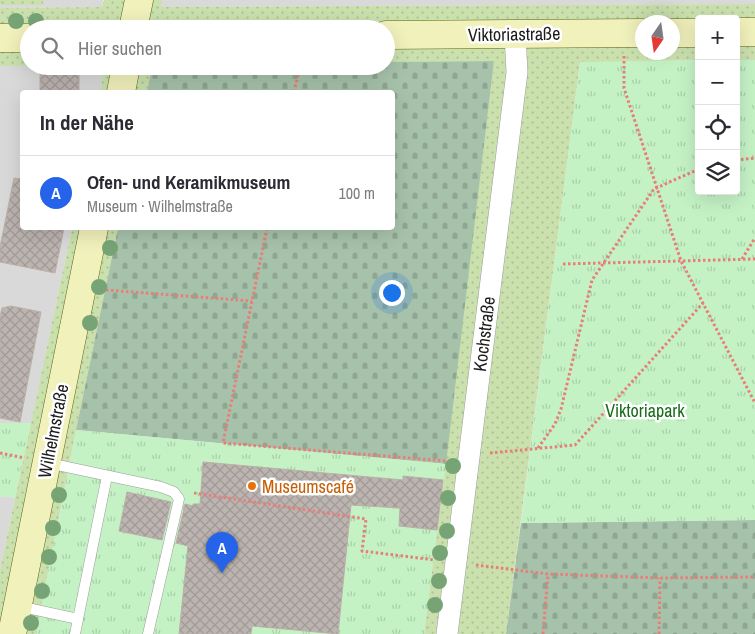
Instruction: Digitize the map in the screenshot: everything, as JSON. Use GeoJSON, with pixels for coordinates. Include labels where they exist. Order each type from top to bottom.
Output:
{"type":"FeatureCollection","features":[{"type":"Feature","properties":{"kind":"street"},"geometry":{"type":"LineString","coordinates":[[135,20],[139,0]]}},
{"type":"Feature","properties":{"kind":"street"},"geometry":{"type":"LineString","coordinates":[[740,32],[755,32]]}},
{"type":"Feature","properties":{"kind":"street","name":"Viktoriastraße"},"geometry":{"type":"LineString","coordinates":[[395,35],[633,33]]}},
{"type":"Feature","properties":{"kind":"street"},"geometry":{"type":"LineString","coordinates":[[680,33],[695,33]]}},
{"type":"Feature","properties":{"kind":"street","name":"Kochstraße"},"geometry":{"type":"LineString","coordinates":[[448,634],[517,72],[515,35]]}},
{"type":"Feature","properties":{"kind":"street"},"geometry":{"type":"LineString","coordinates":[[0,38],[20,38]]}},
{"type":"Feature","properties":{"kind":"street"},"geometry":{"type":"LineString","coordinates":[[121,90],[124,75]]}},
{"type":"Feature","properties":{"kind":"street","name":"Wilhelmstraße"},"geometry":{"type":"LineString","coordinates":[[12,634],[94,230]]}},
{"type":"Feature","properties":{"kind":"lane"},"geometry":{"type":"LineString","coordinates":[[47,462],[161,487],[174,492],[178,499],[148,634]]}},
{"type":"Feature","properties":{"kind":"lane"},"geometry":{"type":"LineString","coordinates":[[75,634],[108,476]]}},
{"type":"Feature","properties":{"kind":"lane"},"geometry":{"type":"LineString","coordinates":[[18,606],[78,619]]}},
{"type":"Feature","properties":{"kind":"path"},"geometry":{"type":"LineString","coordinates":[[633,33],[624,88],[681,261],[755,403]]}},
{"type":"Feature","properties":{"kind":"path"},"geometry":{"type":"LineString","coordinates":[[294,90],[298,75]]}},
{"type":"Feature","properties":{"kind":"path"},"geometry":{"type":"LineString","coordinates":[[740,160],[755,158]]}},
{"type":"Feature","properties":{"kind":"path"},"geometry":{"type":"LineString","coordinates":[[538,448],[555,424],[561,409],[591,284],[657,188],[695,171]]}},
{"type":"Feature","properties":{"kind":"path"},"geometry":{"type":"LineString","coordinates":[[267,230],[223,443],[469,460],[538,448],[575,445],[703,303]]}},
{"type":"Feature","properties":{"kind":"path"},"geometry":{"type":"LineString","coordinates":[[741,259],[755,238]]}},
{"type":"Feature","properties":{"kind":"path"},"geometry":{"type":"LineString","coordinates":[[563,264],[755,259]]}},
{"type":"Feature","properties":{"kind":"path"},"geometry":{"type":"LineString","coordinates":[[81,290],[105,290],[252,301]]}},
{"type":"Feature","properties":{"kind":"path"},"geometry":{"type":"LineString","coordinates":[[188,492],[366,519],[362,551],[548,574],[660,578],[755,577]]}},
{"type":"Feature","properties":{"kind":"path"},"geometry":{"type":"LineString","coordinates":[[543,634],[548,574]]}},
{"type":"Feature","properties":{"kind":"path"},"geometry":{"type":"LineString","coordinates":[[659,634],[660,578]]}},
{"type":"Feature","properties":{"kind":"shaded area"},"geometry":{"type":"Polygon","coordinates":[[[0,0],[103,0],[102,7],[0,8],[0,0]]]}},
{"type":"Feature","properties":{"kind":"shaded area"},"geometry":{"type":"Polygon","coordinates":[[[162,0],[755,0],[755,4],[160,7],[162,0]]]}},
{"type":"Feature","properties":{"kind":"shaded area"},"geometry":{"type":"Polygon","coordinates":[[[0,66],[20,66],[20,75],[103,75],[100,90],[20,90],[20,230],[72,230],[31,423],[0,423],[0,66]]]}},
{"type":"Feature","properties":{"kind":"shaded area"},"geometry":{"type":"Polygon","coordinates":[[[0,496],[15,498],[0,570],[0,496]]]}},
{"type":"Feature","properties":{"kind":"green space"},"geometry":{"type":"Polygon","coordinates":[[[0,0],[43,0],[43,5],[0,5],[0,0]]]}},
{"type":"Feature","properties":{"kind":"green space"},"geometry":{"type":"Polygon","coordinates":[[[104,0],[162,0],[161,7],[755,4],[755,60],[740,60],[740,15],[695,15],[695,60],[580,63],[506,634],[424,634],[494,61],[395,62],[395,20],[20,20],[20,66],[0,66],[0,8],[102,7],[104,0]]]}},
{"type":"Feature","properties":{"kind":"green space","name":"Viktoriapark"},"geometry":{"type":"Polygon","coordinates":[[[695,60],[695,195],[740,195],[740,60],[755,60],[755,520],[521,523],[580,62],[695,60]]]}},
{"type":"Feature","properties":{"kind":"green space"},"geometry":{"type":"Polygon","coordinates":[[[494,61],[446,464],[76,430],[118,230],[395,230],[395,90],[147,90],[150,75],[395,75],[395,62],[494,61]]]}},
{"type":"Feature","properties":{"kind":"green space"},"geometry":{"type":"Polygon","coordinates":[[[103,75],[150,75],[147,90],[100,90],[103,75]]]}},
{"type":"Feature","properties":{"kind":"green space"},"geometry":{"type":"Polygon","coordinates":[[[72,230],[118,230],[36,634],[0,634],[0,570],[72,230]]]}},
{"type":"Feature","properties":{"kind":"green space"},"geometry":{"type":"Polygon","coordinates":[[[0,423],[31,423],[15,498],[0,496],[0,423]]]}},
{"type":"Feature","properties":{"kind":"green space"},"geometry":{"type":"Polygon","coordinates":[[[76,430],[446,464],[424,634],[36,634],[76,430]]]}},
{"type":"Feature","properties":{"kind":"green space"},"geometry":{"type":"Polygon","coordinates":[[[755,520],[755,634],[506,634],[521,523],[755,520]]]}},
{"type":"Feature","properties":{"kind":"building"},"geometry":{"type":"Polygon","coordinates":[[[40,75],[79,75],[79,90],[40,90],[40,75]]]}},
{"type":"Feature","properties":{"kind":"building"},"geometry":{"type":"Polygon","coordinates":[[[14,178],[20,179],[20,230],[64,230],[55,273],[0,262],[0,247],[14,178]]]}},
{"type":"Feature","properties":{"kind":"building"},"geometry":{"type":"Polygon","coordinates":[[[11,306],[41,312],[20,422],[0,418],[0,317],[2,308],[11,306]]]}},
{"type":"Feature","properties":{"kind":"building"},"geometry":{"type":"Polygon","coordinates":[[[203,462],[403,480],[403,476],[443,480],[437,530],[399,526],[400,508],[351,505],[338,634],[252,626],[251,634],[179,634],[188,546],[176,543],[185,504],[193,506],[193,504],[200,504],[203,462]]]}},
{"type":"Feature","properties":{"kind":"building"},"geometry":{"type":"Polygon","coordinates":[[[127,492],[171,502],[162,540],[119,531],[127,492]]]}},
{"type":"Feature","properties":{"kind":"place","name":"Museumscafé"},"geometry":{"type":"Point","coordinates":[252,486]}},
{"type":"Feature","properties":{"kind":"place","name":"Ofen- und Keramikmuseum"},"geometry":{"type":"Point","coordinates":[222,573]}}]}
